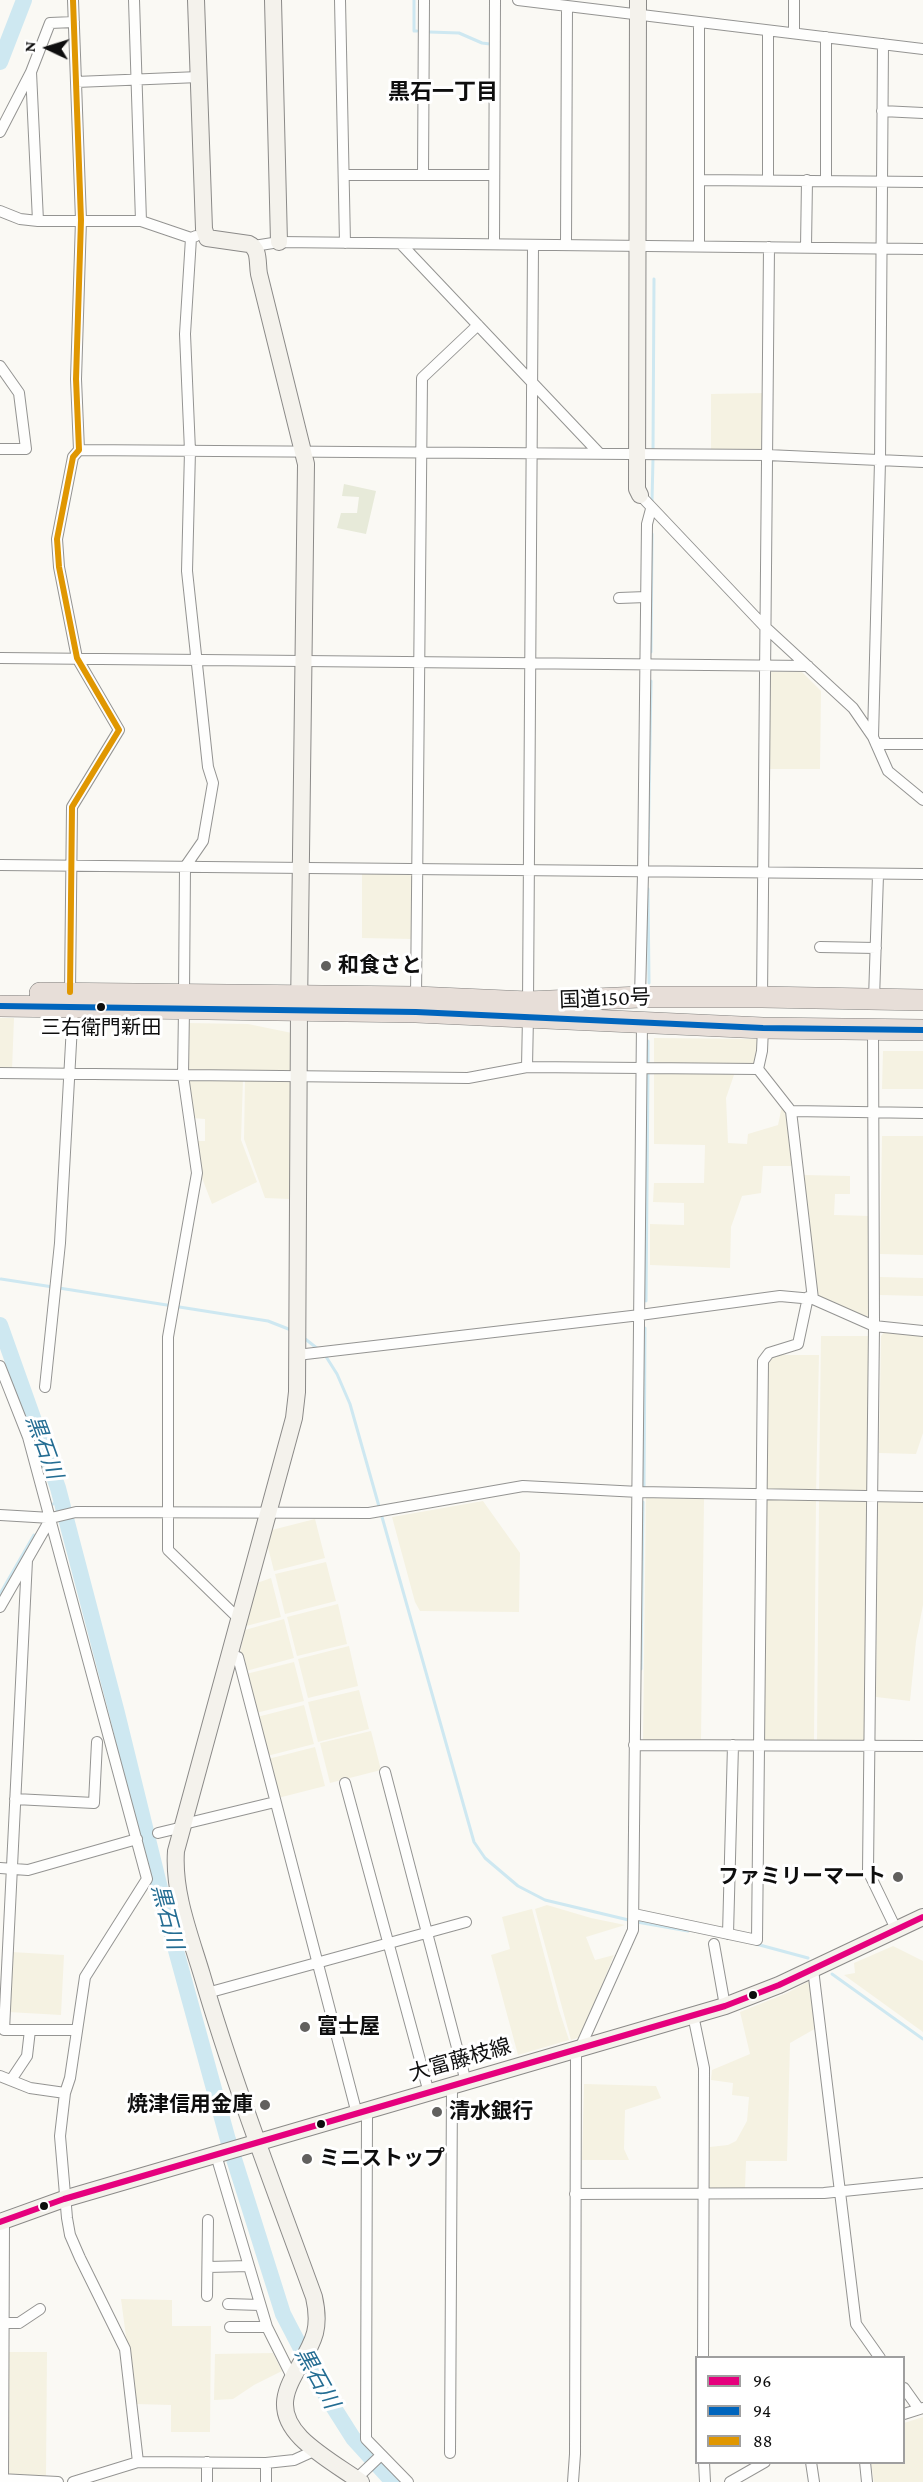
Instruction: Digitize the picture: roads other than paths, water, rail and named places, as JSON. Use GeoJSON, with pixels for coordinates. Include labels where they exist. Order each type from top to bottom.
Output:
{"type":"FeatureCollection","features":[{"type":"Feature","properties":{"kind":"highway","name":"国道150号"},"geometry":{"type":"LineString","coordinates":[[0,993],[72,1000],[528,1009],[640,998],[762,997],[923,1000]]}},
{"type":"Feature","properties":{"kind":"highway","name":"国道150号"},"geometry":{"type":"LineString","coordinates":[[299,1003],[416,997],[642,1023],[763,1028],[923,1030]]}},
{"type":"Feature","properties":{"kind":"highway","name":"国道150号"},"geometry":{"type":"LineString","coordinates":[[0,1006],[72,1000]]}},
{"type":"Feature","properties":{"kind":"street"},"geometry":{"type":"LineString","coordinates":[[45,1387],[56,1288],[70,1074],[72,807],[119,730],[77,658],[59,567],[57,539],[73,457],[79,450],[76,379],[81,220],[73,0]]}},
{"type":"Feature","properties":{"kind":"street"},"geometry":{"type":"LineString","coordinates":[[134,0],[141,221]]}},
{"type":"Feature","properties":{"kind":"street"},"geometry":{"type":"LineString","coordinates":[[196,0],[199,77],[198,236],[185,334],[190,451],[187,571],[208,767],[213,783],[203,841],[185,867],[183,1075],[197,1173],[168,1337],[168,1550],[239,1619]]}},
{"type":"Feature","properties":{"kind":"street"},"geometry":{"type":"LineString","coordinates":[[273,0],[279,242]]}},
{"type":"Feature","properties":{"kind":"street"},"geometry":{"type":"LineString","coordinates":[[340,0],[345,243]]}},
{"type":"Feature","properties":{"kind":"street"},"geometry":{"type":"LineString","coordinates":[[423,175],[424,0]]}},
{"type":"Feature","properties":{"kind":"street"},"geometry":{"type":"LineString","coordinates":[[494,244],[495,0]]}},
{"type":"Feature","properties":{"kind":"street"},"geometry":{"type":"LineString","coordinates":[[518,0],[567,6],[638,8],[699,23],[923,49]]}},
{"type":"Feature","properties":{"kind":"street"},"geometry":{"type":"LineString","coordinates":[[794,0],[794,33]]}},
{"type":"Feature","properties":{"kind":"street"},"geometry":{"type":"LineString","coordinates":[[566,245],[567,6]]}},
{"type":"Feature","properties":{"kind":"street"},"geometry":{"type":"LineString","coordinates":[[638,8],[636,246],[648,454],[637,489],[651,509],[764,626],[853,708],[875,741],[888,771],[923,800]]}},
{"type":"Feature","properties":{"kind":"street"},"geometry":{"type":"LineString","coordinates":[[0,132],[31,72],[50,23],[74,22]]}},
{"type":"Feature","properties":{"kind":"street"},"geometry":{"type":"LineString","coordinates":[[699,23],[699,246]]}},
{"type":"Feature","properties":{"kind":"street"},"geometry":{"type":"LineString","coordinates":[[768,31],[768,180]]}},
{"type":"Feature","properties":{"kind":"street"},"geometry":{"type":"LineString","coordinates":[[826,38],[826,180]]}},
{"type":"Feature","properties":{"kind":"street"},"geometry":{"type":"LineString","coordinates":[[875,741],[883,44]]}},
{"type":"Feature","properties":{"kind":"street"},"geometry":{"type":"LineString","coordinates":[[31,72],[38,221]]}},
{"type":"Feature","properties":{"kind":"street"},"geometry":{"type":"LineString","coordinates":[[76,82],[199,77]]}},
{"type":"Feature","properties":{"kind":"street"},"geometry":{"type":"LineString","coordinates":[[882,111],[923,112]]}},
{"type":"Feature","properties":{"kind":"street"},"geometry":{"type":"LineString","coordinates":[[344,175],[494,175]]}},
{"type":"Feature","properties":{"kind":"street"},"geometry":{"type":"LineString","coordinates":[[699,180],[923,182]]}},
{"type":"Feature","properties":{"kind":"street"},"geometry":{"type":"LineString","coordinates":[[806,247],[807,180]]}},
{"type":"Feature","properties":{"kind":"street"},"geometry":{"type":"LineString","coordinates":[[0,211],[20,219],[38,221],[141,221],[212,240],[254,246],[279,242],[923,249]]}},
{"type":"Feature","properties":{"kind":"street"},"geometry":{"type":"LineString","coordinates":[[401,244],[598,453]]}},
{"type":"Feature","properties":{"kind":"street"},"geometry":{"type":"LineString","coordinates":[[527,1067],[534,245]]}},
{"type":"Feature","properties":{"kind":"street"},"geometry":{"type":"LineString","coordinates":[[254,246],[306,464],[298,1077],[297,1392],[294,1418],[176,1851],[175,1870],[181,1901],[252,2145],[314,2297],[318,2314],[315,2334],[288,2388],[288,2415],[292,2427],[316,2450],[361,2477],[378,2458]]}},
{"type":"Feature","properties":{"kind":"street"},"geometry":{"type":"LineString","coordinates":[[762,997],[769,247]]}},
{"type":"Feature","properties":{"kind":"street"},"geometry":{"type":"LineString","coordinates":[[416,997],[422,378],[478,325]]}},
{"type":"Feature","properties":{"kind":"street"},"geometry":{"type":"LineString","coordinates":[[0,366],[19,393],[26,449],[0,449]]}},
{"type":"Feature","properties":{"kind":"street"},"geometry":{"type":"LineString","coordinates":[[79,450],[767,455],[923,462]]}},
{"type":"Feature","properties":{"kind":"street"},"geometry":{"type":"LineString","coordinates":[[640,998],[647,524],[651,509]]}},
{"type":"Feature","properties":{"kind":"street"},"geometry":{"type":"LineString","coordinates":[[619,598],[646,597]]}},
{"type":"Feature","properties":{"kind":"street"},"geometry":{"type":"LineString","coordinates":[[0,658],[808,666]]}},
{"type":"Feature","properties":{"kind":"street"},"geometry":{"type":"LineString","coordinates":[[875,741],[923,744]]}},
{"type":"Feature","properties":{"kind":"street"},"geometry":{"type":"LineString","coordinates":[[0,865],[417,871],[923,874]]}},
{"type":"Feature","properties":{"kind":"street"},"geometry":{"type":"LineString","coordinates":[[874,999],[878,875]]}},
{"type":"Feature","properties":{"kind":"street"},"geometry":{"type":"LineString","coordinates":[[820,947],[876,948]]}},
{"type":"Feature","properties":{"kind":"street"},"geometry":{"type":"LineString","coordinates":[[573,2482],[578,2049],[633,1930],[634,1918],[634,1745],[645,1069],[642,1023]]}},
{"type":"Feature","properties":{"kind":"street"},"geometry":{"type":"LineString","coordinates":[[634,1918],[757,1940],[763,1361],[769,1353],[798,1344],[811,1298],[790,1111],[758,1069],[763,1028]]}},
{"type":"Feature","properties":{"kind":"street"},"geometry":{"type":"LineString","coordinates":[[873,1030],[874,1326],[867,1870],[896,1929]]}},
{"type":"Feature","properties":{"kind":"street"},"geometry":{"type":"LineString","coordinates":[[0,1073],[468,1078],[527,1067],[758,1069]]}},
{"type":"Feature","properties":{"kind":"street"},"geometry":{"type":"LineString","coordinates":[[790,1111],[923,1113]]}},
{"type":"Feature","properties":{"kind":"street"},"geometry":{"type":"LineString","coordinates":[[297,1341],[320,1352],[640,1315],[780,1296],[811,1298],[874,1326],[923,1331]]}},
{"type":"Feature","properties":{"kind":"street"},"geometry":{"type":"LineString","coordinates":[[0,1366],[28,1437],[147,1879],[85,1977],[60,2136],[64,2199],[70,2235],[125,2349],[138,2462]]}},
{"type":"Feature","properties":{"kind":"street"},"geometry":{"type":"LineString","coordinates":[[0,1515],[51,1518],[76,1512],[267,1514],[380,1512],[523,1486],[639,1492],[923,1497]]}},
{"type":"Feature","properties":{"kind":"street"},"geometry":{"type":"LineString","coordinates":[[0,1606],[51,1518]]}},
{"type":"Feature","properties":{"kind":"street"},"geometry":{"type":"LineString","coordinates":[[27,1560],[15,1799],[6,1868],[4,2030],[77,2030]]}},
{"type":"Feature","properties":{"kind":"street"},"geometry":{"type":"LineString","coordinates":[[230,1655],[238,1658],[317,1964],[362,2113],[366,2439],[408,2482]]}},
{"type":"Feature","properties":{"kind":"street"},"geometry":{"type":"LineString","coordinates":[[15,1799],[94,1803],[97,1742]]}},
{"type":"Feature","properties":{"kind":"street"},"geometry":{"type":"LineString","coordinates":[[634,1745],[923,1746]]}},
{"type":"Feature","properties":{"kind":"street"},"geometry":{"type":"LineString","coordinates":[[728,1934],[733,1745]]}},
{"type":"Feature","properties":{"kind":"street"},"geometry":{"type":"LineString","coordinates":[[385,1772],[427,1933],[459,2084],[450,2453]]}},
{"type":"Feature","properties":{"kind":"street"},"geometry":{"type":"LineString","coordinates":[[345,1783],[429,2093]]}},
{"type":"Feature","properties":{"kind":"street"},"geometry":{"type":"LineString","coordinates":[[158,1833],[275,1802]]}},
{"type":"Feature","properties":{"kind":"street"},"geometry":{"type":"LineString","coordinates":[[6,1868],[28,1870],[137,1839]]}},
{"type":"Feature","properties":{"kind":"street","name":"大富藤枝線"},"geometry":{"type":"LineString","coordinates":[[2,2222],[64,2199],[724,2006],[753,1996],[923,1917]]}},
{"type":"Feature","properties":{"kind":"street"},"geometry":{"type":"LineString","coordinates":[[207,1993],[466,1922]]}},
{"type":"Feature","properties":{"kind":"street"},"geometry":{"type":"LineString","coordinates":[[714,1944],[724,2006]]}},
{"type":"Feature","properties":{"kind":"street"},"geometry":{"type":"LineString","coordinates":[[813,1969],[856,2324],[879,2356]]}},
{"type":"Feature","properties":{"kind":"street"},"geometry":{"type":"LineString","coordinates":[[693,2015],[704,2068],[703,2356]]}},
{"type":"Feature","properties":{"kind":"street"},"geometry":{"type":"LineString","coordinates":[[11,2080],[27,2056],[30,2030]]}},
{"type":"Feature","properties":{"kind":"street"},"geometry":{"type":"LineString","coordinates":[[0,2076],[30,2088],[65,2093]]}},
{"type":"Feature","properties":{"kind":"street"},"geometry":{"type":"LineString","coordinates":[[218,2155],[267,2327],[292,2377]]}},
{"type":"Feature","properties":{"kind":"street"},"geometry":{"type":"LineString","coordinates":[[575,2194],[841,2192],[923,2183]]}},
{"type":"Feature","properties":{"kind":"street"},"geometry":{"type":"LineString","coordinates":[[207,2296],[208,2220]]}},
{"type":"Feature","properties":{"kind":"street"},"geometry":{"type":"LineString","coordinates":[[2,2222],[4,2322],[2,2480],[58,2482]]}},
{"type":"Feature","properties":{"kind":"street"},"geometry":{"type":"LineString","coordinates":[[207,2267],[249,2266]]}},
{"type":"Feature","properties":{"kind":"street"},"geometry":{"type":"LineString","coordinates":[[228,2304],[260,2305]]}},
{"type":"Feature","properties":{"kind":"street"},"geometry":{"type":"LineString","coordinates":[[4,2322],[19,2323],[40,2309]]}},
{"type":"Feature","properties":{"kind":"street"},"geometry":{"type":"LineString","coordinates":[[230,2327],[267,2327]]}},
{"type":"Feature","properties":{"kind":"street"},"geometry":{"type":"LineString","coordinates":[[905,2390],[921,2409],[905,2413]]}},
{"type":"Feature","properties":{"kind":"street"},"geometry":{"type":"LineString","coordinates":[[73,2482],[106,2477],[138,2462],[266,2463],[294,2460],[316,2450]]}},
{"type":"Feature","properties":{"kind":"street"},"geometry":{"type":"LineString","coordinates":[[207,2462],[207,2482]]}},
{"type":"Feature","properties":{"kind":"street"},"geometry":{"type":"LineString","coordinates":[[266,2463],[266,2482]]}},
{"type":"Feature","properties":{"kind":"street"},"geometry":{"type":"LineString","coordinates":[[704,2464],[705,2482]]}},
{"type":"Feature","properties":{"kind":"street"},"geometry":{"type":"LineString","coordinates":[[730,2482],[763,2464]]}},
{"type":"Feature","properties":{"kind":"street"},"geometry":{"type":"LineString","coordinates":[[811,2464],[814,2482]]}},
{"type":"Feature","properties":{"kind":"street"},"geometry":{"type":"LineString","coordinates":[[865,2464],[867,2482]]}},
{"type":"Feature","properties":{"kind":"waterway","name":"黒石川"},"geometry":{"type":"LineString","coordinates":[[0,62],[24,0]]}},
{"type":"Feature","properties":{"kind":"waterway"},"geometry":{"type":"LineString","coordinates":[[414,0],[414,31],[417,31]]}},
{"type":"Feature","properties":{"kind":"waterway"},"geometry":{"type":"LineString","coordinates":[[429,32],[459,33],[490,44]]}},
{"type":"Feature","properties":{"kind":"waterway"},"geometry":{"type":"LineString","coordinates":[[653,451],[654,279]]}},
{"type":"Feature","properties":{"kind":"waterway"},"geometry":{"type":"LineString","coordinates":[[652,502],[653,458]]}},
{"type":"Feature","properties":{"kind":"waterway"},"geometry":{"type":"LineString","coordinates":[[651,652],[652,534]]}},
{"type":"Feature","properties":{"kind":"waterway"},"geometry":{"type":"LineString","coordinates":[[648,855],[651,681]]}},
{"type":"Feature","properties":{"kind":"waterway"},"geometry":{"type":"LineString","coordinates":[[648,889],[649,983]]}},
{"type":"Feature","properties":{"kind":"waterway"},"geometry":{"type":"LineString","coordinates":[[648,1041],[648,1065]]}},
{"type":"Feature","properties":{"kind":"waterway"},"geometry":{"type":"LineString","coordinates":[[646,1301],[648,1071]]}},
{"type":"Feature","properties":{"kind":"waterway"},"geometry":{"type":"LineString","coordinates":[[1,1279],[53,1287]]}},
{"type":"Feature","properties":{"kind":"waterway"},"geometry":{"type":"LineString","coordinates":[[59,1288],[268,1321],[291,1330]]}},
{"type":"Feature","properties":{"kind":"waterway","name":"黒石川"},"geometry":{"type":"LineString","coordinates":[[0,1325],[58,1488],[169,1925],[228,2140],[283,2314],[322,2389],[353,2438],[393,2482]]}},
{"type":"Feature","properties":{"kind":"waterway"},"geometry":{"type":"LineString","coordinates":[[644,1486],[645,1328]]}},
{"type":"Feature","properties":{"kind":"waterway"},"geometry":{"type":"LineString","coordinates":[[304,1338],[318,1349]]}},
{"type":"Feature","properties":{"kind":"waterway"},"geometry":{"type":"LineString","coordinates":[[325,1355],[337,1374],[350,1404],[474,1842],[485,1858],[518,1886],[545,1900],[637,1922],[688,1931]]}},
{"type":"Feature","properties":{"kind":"waterway"},"geometry":{"type":"LineString","coordinates":[[51,1505],[55,1503],[58,1488]]}},
{"type":"Feature","properties":{"kind":"waterway"},"geometry":{"type":"LineString","coordinates":[[641,1669],[643,1502]]}},
{"type":"Feature","properties":{"kind":"waterway"},"geometry":{"type":"LineString","coordinates":[[0,1594],[34,1535]]}},
{"type":"Feature","properties":{"kind":"waterway"},"geometry":{"type":"LineString","coordinates":[[756,1944],[808,1958]]}},
{"type":"Feature","properties":{"kind":"waterway"},"geometry":{"type":"LineString","coordinates":[[832,1974],[923,2039]]}},
{"type":"Feature","properties":{"kind":"place","name":"和食さと"},"geometry":{"type":"Point","coordinates":[326,966]}},
{"type":"Feature","properties":{"kind":"place","name":"三右衛門新田"},"geometry":{"type":"Point","coordinates":[101,1007]}},
{"type":"Feature","properties":{"kind":"place","name":"ファミリーマート"},"geometry":{"type":"Point","coordinates":[898,1877]}},
{"type":"Feature","properties":{"kind":"place","name":"富士屋"},"geometry":{"type":"Point","coordinates":[305,2027]}},
{"type":"Feature","properties":{"kind":"place","name":"焼津信用金庫"},"geometry":{"type":"Point","coordinates":[265,2105]}},
{"type":"Feature","properties":{"kind":"place","name":"清水銀行"},"geometry":{"type":"Point","coordinates":[437,2112]}},
{"type":"Feature","properties":{"kind":"place","name":"ミニストップ"},"geometry":{"type":"Point","coordinates":[307,2159]}},
{"type":"Feature","properties":{"kind":"district","name":"黒石一丁目"},"geometry":{"type":"Point","coordinates":[443,92]}}]}
